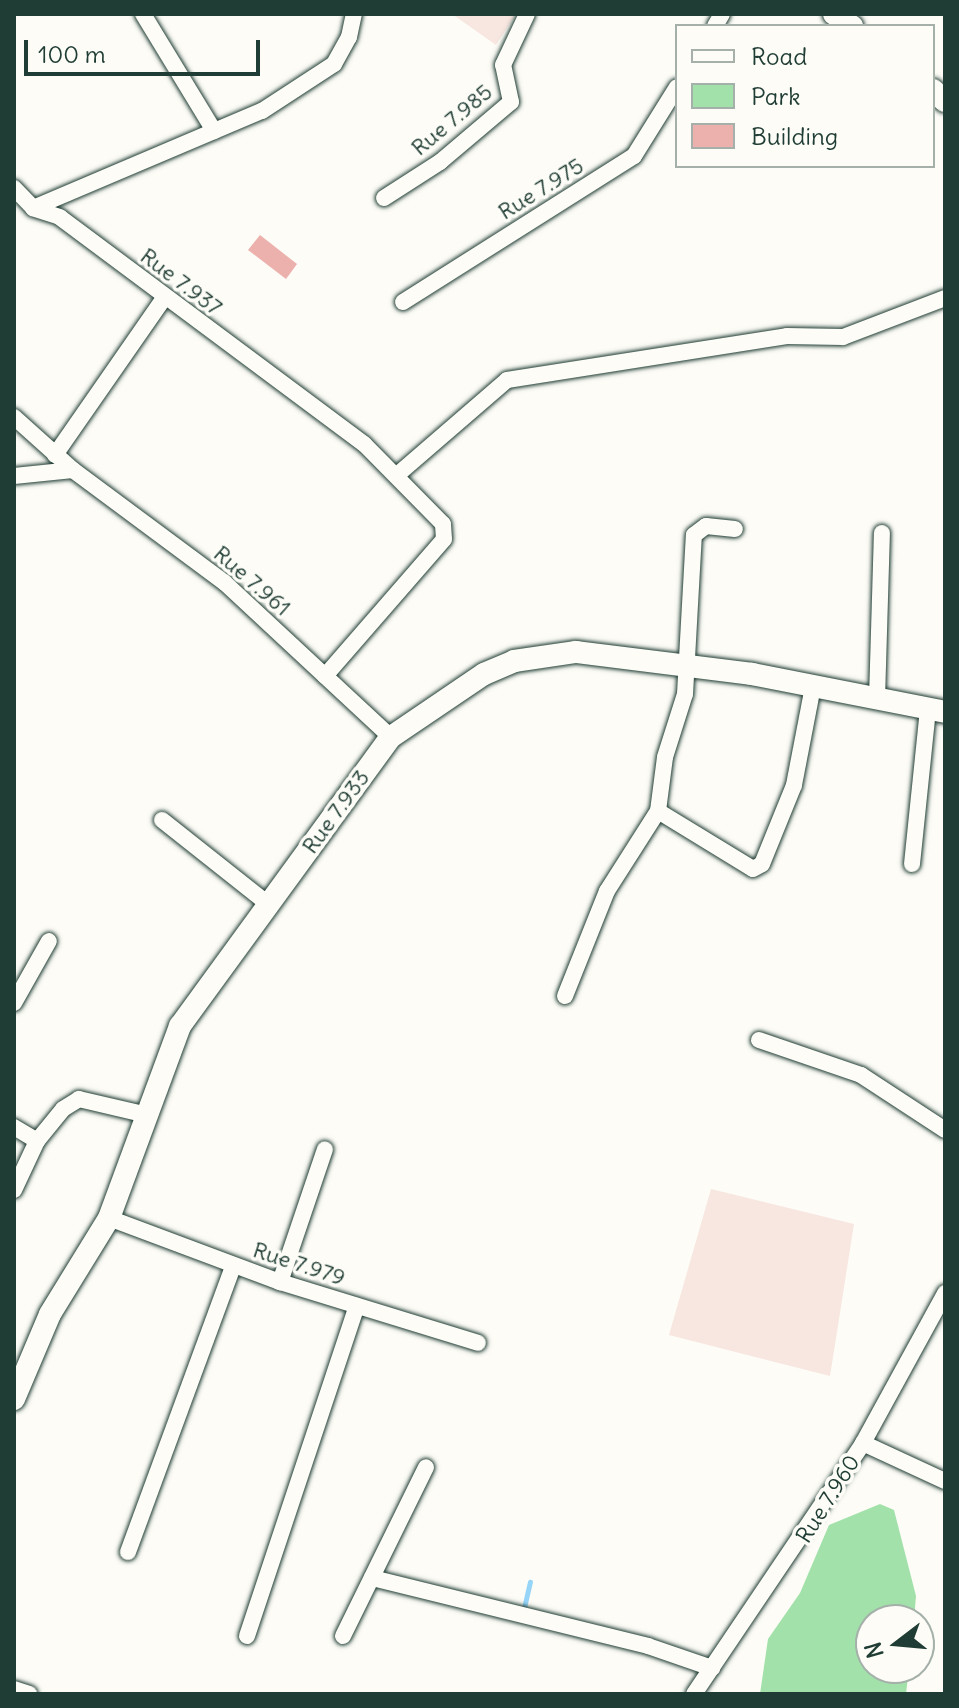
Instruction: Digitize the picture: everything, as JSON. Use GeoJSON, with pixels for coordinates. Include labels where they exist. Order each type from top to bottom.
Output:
{"type":"FeatureCollection","features":[{"type":"Feature","properties":{"kind":"street"},"geometry":{"type":"LineString","coordinates":[[143,14],[214,131]]}},
{"type":"Feature","properties":{"kind":"street"},"geometry":{"type":"LineString","coordinates":[[14,188],[33,208],[262,111],[334,64],[354,14]]}},
{"type":"Feature","properties":{"kind":"street","name":"Rue 7.985"},"geometry":{"type":"LineString","coordinates":[[384,198],[440,162],[511,102],[503,65],[527,14]]}},
{"type":"Feature","properties":{"kind":"street","name":"Rue 7.975"},"geometry":{"type":"LineString","coordinates":[[403,302],[634,156],[675,90]]}},
{"type":"Feature","properties":{"kind":"street","name":"Rue 7.937"},"geometry":{"type":"LineString","coordinates":[[33,208],[60,217],[164,298],[364,444],[433,509],[444,539],[325,676]]}},
{"type":"Feature","properties":{"kind":"street"},"geometry":{"type":"LineString","coordinates":[[55,455],[164,298]]}},
{"type":"Feature","properties":{"kind":"street"},"geometry":{"type":"LineString","coordinates":[[397,475],[507,380],[787,336],[843,337],[945,298]]}},
{"type":"Feature","properties":{"kind":"street","name":"Rue 7.961"},"geometry":{"type":"LineString","coordinates":[[14,417],[73,470],[225,583],[391,737]]}},
{"type":"Feature","properties":{"kind":"street"},"geometry":{"type":"LineString","coordinates":[[14,476],[73,470]]}},
{"type":"Feature","properties":{"kind":"street"},"geometry":{"type":"LineString","coordinates":[[565,996],[607,891],[658,811],[665,757],[684,704],[683,663],[694,535],[706,526],[735,529]]}},
{"type":"Feature","properties":{"kind":"street"},"geometry":{"type":"LineString","coordinates":[[877,699],[882,533]]}},
{"type":"Feature","properties":{"kind":"street","name":"Rue 7.933"},"geometry":{"type":"LineString","coordinates":[[14,1399],[50,1314],[109,1218],[143,1114],[180,1026],[391,737],[460,687],[514,661],[576,652],[683,663],[937,710]]}},
{"type":"Feature","properties":{"kind":"street"},"geometry":{"type":"LineString","coordinates":[[658,811],[753,869],[762,864],[794,785],[813,686]]}},
{"type":"Feature","properties":{"kind":"street"},"geometry":{"type":"LineString","coordinates":[[912,864],[937,710]]}},
{"type":"Feature","properties":{"kind":"street"},"geometry":{"type":"LineString","coordinates":[[162,820],[268,904]]}},
{"type":"Feature","properties":{"kind":"street"},"geometry":{"type":"LineString","coordinates":[[14,1003],[49,941]]}},
{"type":"Feature","properties":{"kind":"street"},"geometry":{"type":"LineString","coordinates":[[759,1040],[861,1075],[945,1130]]}},
{"type":"Feature","properties":{"kind":"street"},"geometry":{"type":"LineString","coordinates":[[14,1190],[37,1141],[63,1109],[79,1099],[143,1114]]}},
{"type":"Feature","properties":{"kind":"street"},"geometry":{"type":"LineString","coordinates":[[14,1127],[37,1141]]}},
{"type":"Feature","properties":{"kind":"street"},"geometry":{"type":"LineString","coordinates":[[280,1282],[325,1149]]}},
{"type":"Feature","properties":{"kind":"street","name":"Rue 7.979"},"geometry":{"type":"LineString","coordinates":[[109,1218],[280,1282],[478,1343]]}},
{"type":"Feature","properties":{"kind":"street"},"geometry":{"type":"LineString","coordinates":[[128,1552],[233,1266]]}},
{"type":"Feature","properties":{"kind":"street","name":"Rue 7.960"},"geometry":{"type":"LineString","coordinates":[[694,1694],[863,1443],[945,1293]]}},
{"type":"Feature","properties":{"kind":"street"},"geometry":{"type":"LineString","coordinates":[[247,1636],[357,1306]]}},
{"type":"Feature","properties":{"kind":"street"},"geometry":{"type":"LineString","coordinates":[[863,1443],[945,1481]]}},
{"type":"Feature","properties":{"kind":"street"},"geometry":{"type":"LineString","coordinates":[[343,1636],[426,1467]]}},
{"type":"Feature","properties":{"kind":"street"},"geometry":{"type":"LineString","coordinates":[[372,1578],[712,1668]]}},
{"type":"Feature","properties":{"kind":"street"},"geometry":{"type":"LineString","coordinates":[[14,1689],[29,1694]]}},
{"type":"Feature","properties":{"kind":"shaded area"},"geometry":{"type":"Polygon","coordinates":[[[452,14],[516,14],[496,45],[452,14]]]}},
{"type":"Feature","properties":{"kind":"shaded area"},"geometry":{"type":"Polygon","coordinates":[[[711,1189],[854,1224],[830,1376],[669,1335],[711,1189]]]}},
{"type":"Feature","properties":{"kind":"green space"},"geometry":{"type":"Polygon","coordinates":[[[880,1504],[894,1510],[916,1596],[915,1604],[855,1604],[855,1684],[907,1684],[906,1694],[760,1694],[768,1639],[800,1593],[829,1525],[880,1504]]]}},
{"type":"Feature","properties":{"kind":"building"},"geometry":{"type":"Polygon","coordinates":[[[260,235],[297,264],[286,279],[248,250],[260,235]]]}},
{"type":"Feature","properties":{"kind":"waterway"},"geometry":{"type":"LineString","coordinates":[[523,1612],[530,1582]]}}]}
